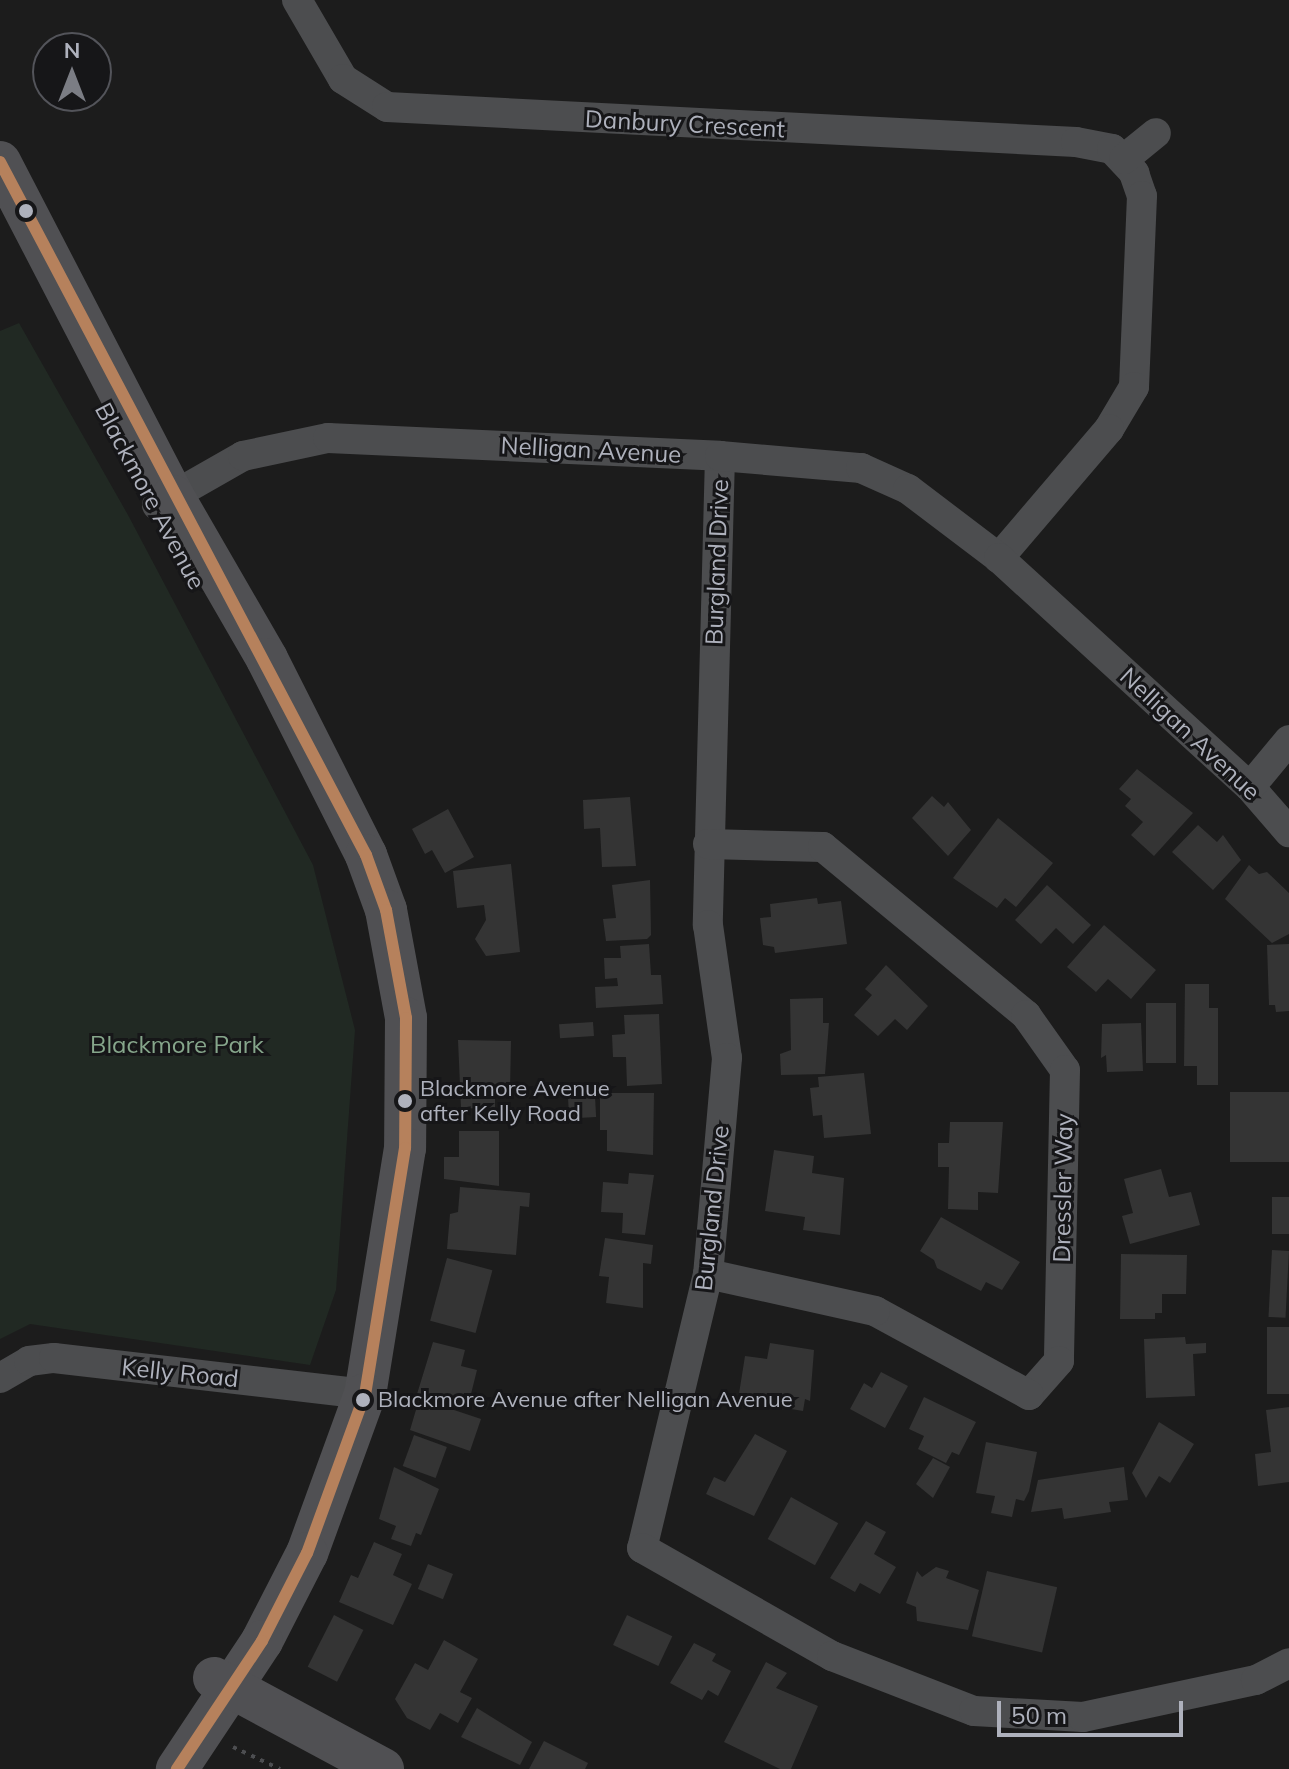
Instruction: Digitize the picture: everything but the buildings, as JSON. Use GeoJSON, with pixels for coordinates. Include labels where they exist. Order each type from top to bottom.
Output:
{"type":"FeatureCollection","features":[{"type":"Feature","properties":{"kind":"street","name":"Danbury Crescent"},"geometry":{"type":"LineString","coordinates":[[297,0],[343,79],[387,107],[1076,142],[1112,149],[1124,159]]}},
{"type":"Feature","properties":{"kind":"street"},"geometry":{"type":"LineString","coordinates":[[999,558],[1109,429],[1134,387],[1142,196],[1124,159],[1156,133]]}},
{"type":"Feature","properties":{"kind":"street","name":"Blackmore Avenue"},"geometry":{"type":"LineString","coordinates":[[0,162],[164,501]]}},
{"type":"Feature","properties":{"kind":"street","name":"Blackmore Avenue"},"geometry":{"type":"LineString","coordinates":[[0,208],[164,501],[267,659],[366,855],[397,958],[408,1073],[405,1148],[354,1392],[307,1553],[220,1703],[177,1769]]}},
{"type":"Feature","properties":{"kind":"street","name":"Nelligan Avenue"},"geometry":{"type":"LineString","coordinates":[[164,501],[243,456],[328,438],[837,463],[887,476],[999,558],[1250,787],[1289,832]]}},
{"type":"Feature","properties":{"kind":"street","name":"Burgland Drive"},"geometry":{"type":"LineString","coordinates":[[720,456],[708,925],[727,1058],[708,1274],[642,1548],[832,1656],[974,1711],[1083,1717],[1256,1680],[1289,1663]]}},
{"type":"Feature","properties":{"kind":"street"},"geometry":{"type":"LineString","coordinates":[[1250,787],[1289,740]]}},
{"type":"Feature","properties":{"kind":"street","name":"Dressler Way"},"geometry":{"type":"LineString","coordinates":[[708,844],[823,847],[1026,1015],[1065,1070],[1059,1361],[1029,1395],[875,1311],[708,1274]]}},
{"type":"Feature","properties":{"kind":"street","name":"Kelly Road"},"geometry":{"type":"LineString","coordinates":[[0,1378],[29,1361],[54,1358],[354,1392]]}},
{"type":"Feature","properties":{"kind":"street"},"geometry":{"type":"LineString","coordinates":[[220,1703],[334,1769]]}},
{"type":"Feature","properties":{"kind":"street"},"geometry":{"type":"LineString","coordinates":[[220,1703],[383,1769]]}},
{"type":"Feature","properties":{"kind":"street","name":"Blackmore Avenue"},"geometry":{"type":"LineString","coordinates":[[148,1769],[220,1703]]}},
{"type":"Feature","properties":{"kind":"path"},"geometry":{"type":"LineString","coordinates":[[220,1703],[236,1747],[280,1769]]}},
{"type":"Feature","properties":{"kind":"green space","name":"Blackmore Park"},"geometry":{"type":"Polygon","coordinates":[[[19,323],[128,515],[313,865],[355,1030],[336,1290],[310,1365],[30,1324],[0,1339],[0,331],[19,323]]]}},
{"type":"Feature","properties":{"kind":"transit line"},"geometry":{"type":"LineString","coordinates":[[0,162],[366,855],[386,910],[406,1018],[405,1148],[365,1394],[307,1553],[262,1641],[177,1769]]}},
{"type":"Feature","properties":{"kind":"place","name":"Blackmore Avenue after Kelly Road"},"geometry":{"type":"Point","coordinates":[405,1101]}},
{"type":"Feature","properties":{"kind":"place","name":"Blackmore Avenue after Nelligan Avenue"},"geometry":{"type":"Point","coordinates":[363,1400]}}]}
